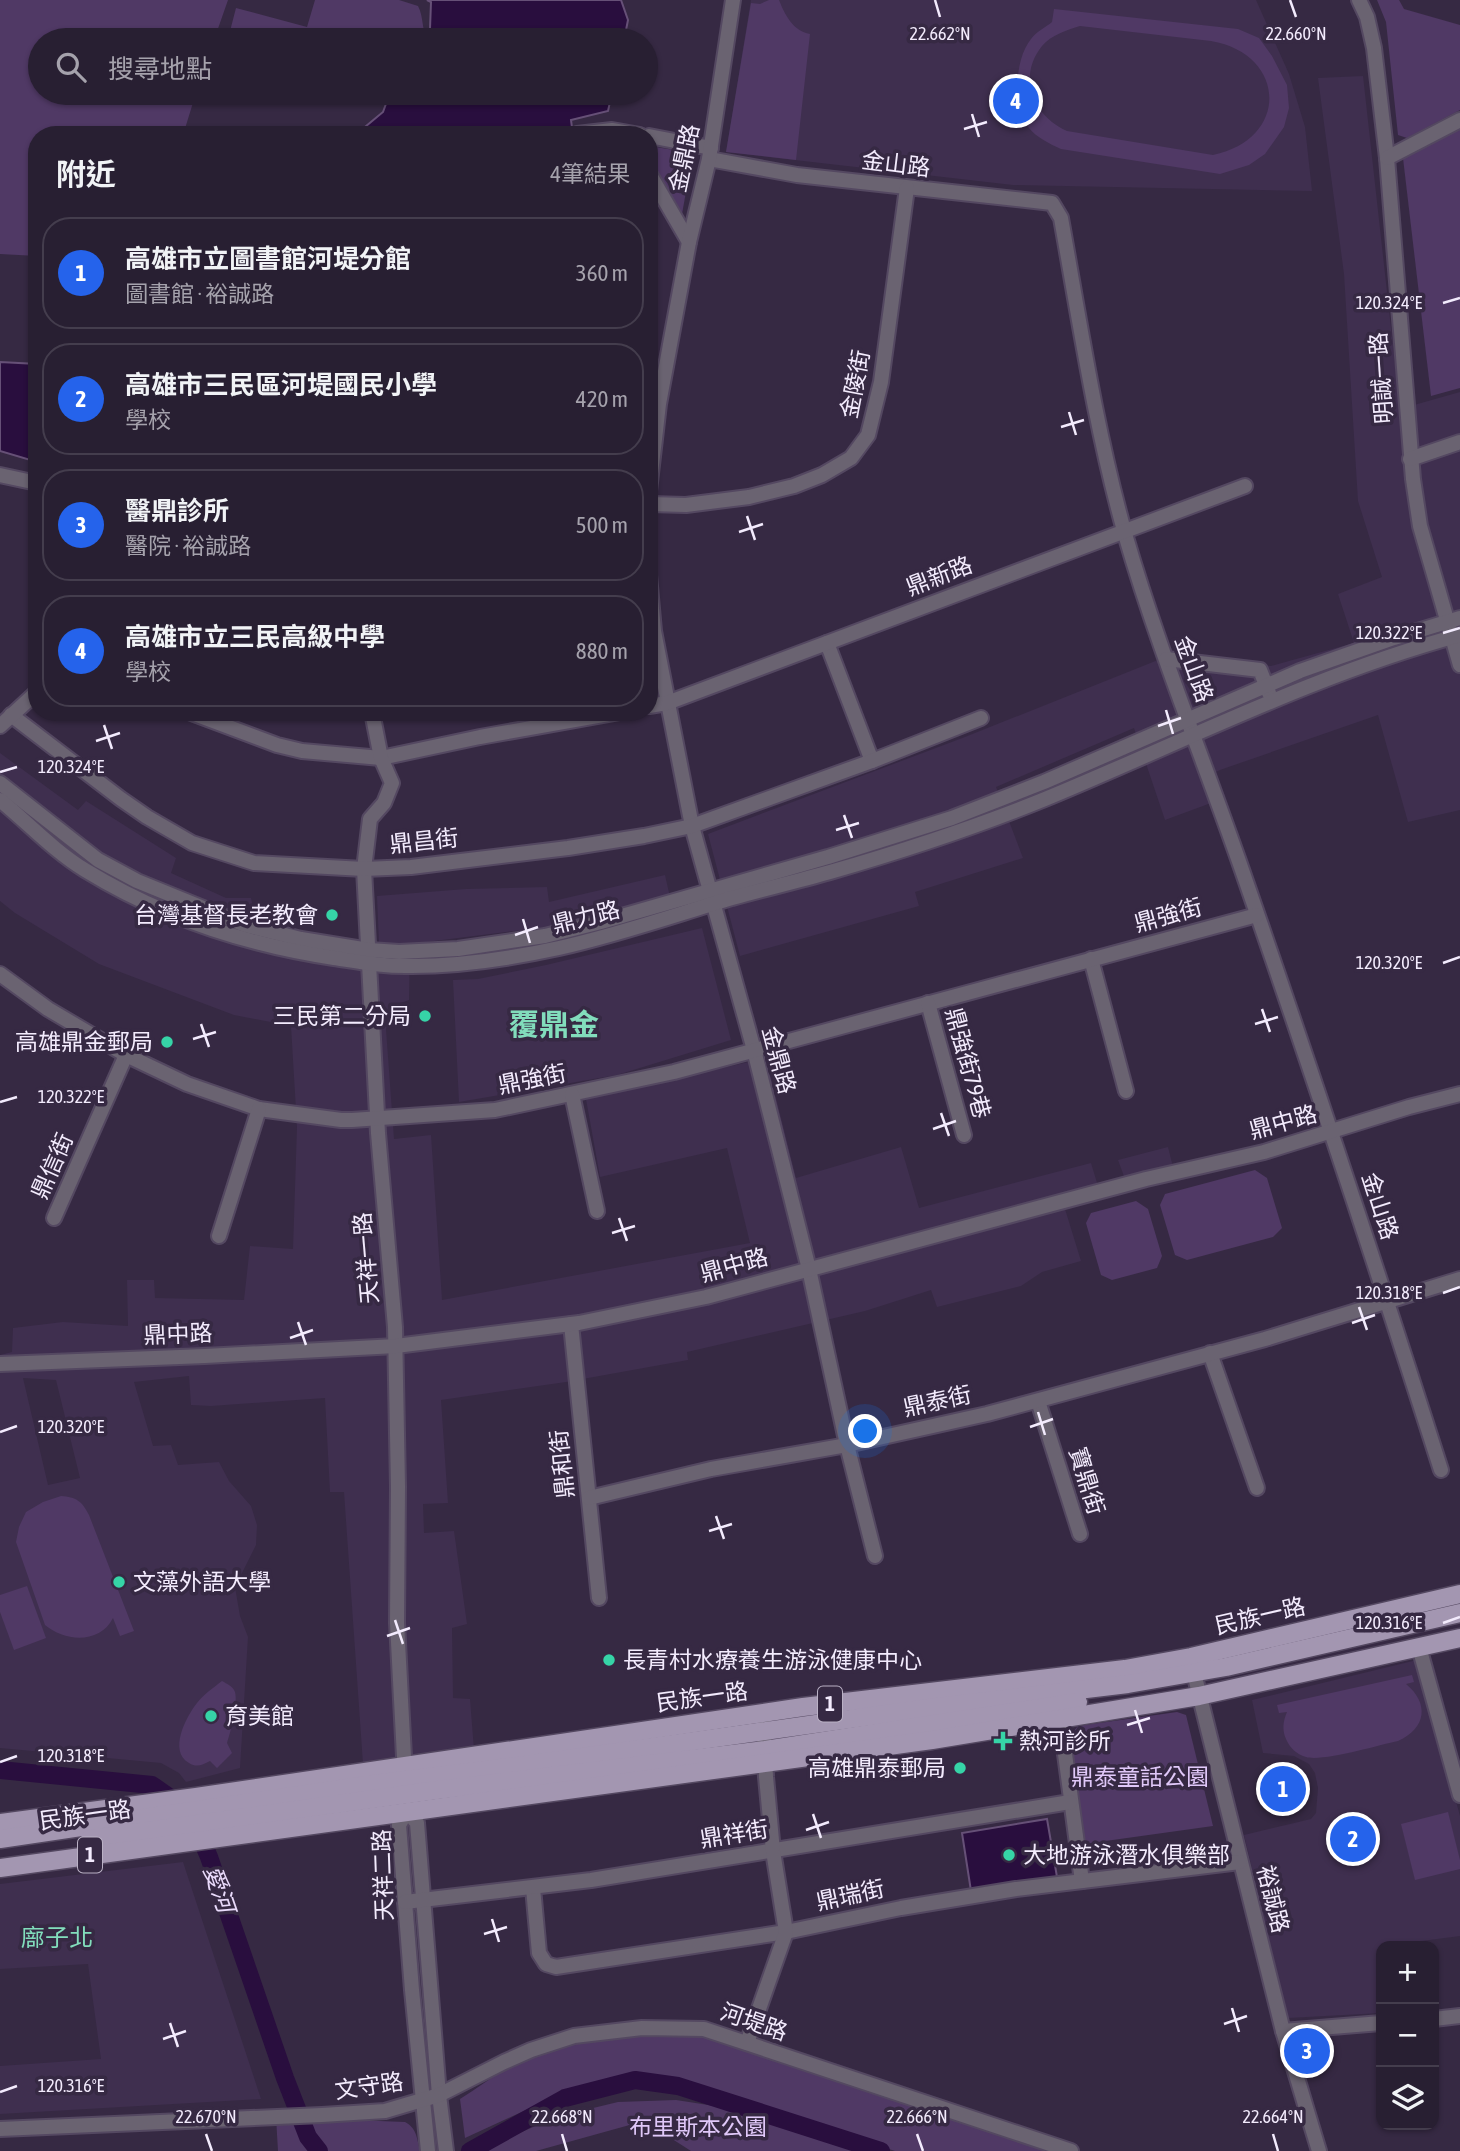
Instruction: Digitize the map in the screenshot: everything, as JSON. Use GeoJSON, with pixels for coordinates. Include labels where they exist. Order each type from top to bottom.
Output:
{"type":"FeatureCollection","features":[{"type":"Feature","properties":{"kind":"main road","name":"民族一路"},"geometry":{"type":"LineString","coordinates":[[1195,1678],[1460,1594]]}},
{"type":"Feature","properties":{"kind":"main road","name":"民族一路"},"geometry":{"type":"LineString","coordinates":[[215,1820],[406,1788],[765,1756],[1060,1712],[1460,1613]]}},
{"type":"Feature","properties":{"kind":"main road","name":"民族一路"},"geometry":{"type":"LineString","coordinates":[[1195,1678],[1460,1625]]}},
{"type":"Feature","properties":{"kind":"main road","name":"民族一路"},"geometry":{"type":"LineString","coordinates":[[215,1820],[764,1722],[928,1708],[1195,1678],[1419,1647],[1460,1638]]}},
{"type":"Feature","properties":{"kind":"main road","name":"1"},"geometry":{"type":"LineString","coordinates":[[173,1821],[215,1820]]}},
{"type":"Feature","properties":{"kind":"main road","name":"1"},"geometry":{"type":"LineString","coordinates":[[173,1821],[215,1820]]}},
{"type":"Feature","properties":{"kind":"main road","name":"民族一路"},"geometry":{"type":"LineString","coordinates":[[0,1824],[173,1821]]}},
{"type":"Feature","properties":{"kind":"main road","name":"民族一路"},"geometry":{"type":"LineString","coordinates":[[0,1839],[173,1821]]}},
{"type":"Feature","properties":{"kind":"main road","name":"民族一路"},"geometry":{"type":"LineString","coordinates":[[0,1851],[173,1821]]}},
{"type":"Feature","properties":{"kind":"main road","name":"民族一路"},"geometry":{"type":"LineString","coordinates":[[0,1868],[173,1821]]}},
{"type":"Feature","properties":{"kind":"street","name":"金鼎路"},"geometry":{"type":"LineString","coordinates":[[658,391],[710,153],[733,0]]}},
{"type":"Feature","properties":{"kind":"street","name":"明誠一路"},"geometry":{"type":"LineString","coordinates":[[1359,0],[1367,17],[1374,48],[1388,158],[1410,459],[1420,527],[1454,620],[1460,665]]}},
{"type":"Feature","properties":{"kind":"street"},"geometry":{"type":"LineString","coordinates":[[1388,158],[1460,120]]}},
{"type":"Feature","properties":{"kind":"street","name":"金山路"},"geometry":{"type":"LineString","coordinates":[[658,139],[797,175],[1052,203],[1062,218],[1084,347],[1124,531],[1147,606],[1332,1132],[1441,1470]]}},
{"type":"Feature","properties":{"kind":"street","name":"金陵街"},"geometry":{"type":"LineString","coordinates":[[658,504],[685,505],[749,497],[794,486],[822,475],[852,458],[868,435],[881,382],[907,188]]}},
{"type":"Feature","properties":{"kind":"street"},"geometry":{"type":"LineString","coordinates":[[658,189],[689,242]]}},
{"type":"Feature","properties":{"kind":"street"},"geometry":{"type":"LineString","coordinates":[[1410,459],[1460,442]]}},
{"type":"Feature","properties":{"kind":"street"},"geometry":{"type":"LineString","coordinates":[[0,475],[28,481]]}},
{"type":"Feature","properties":{"kind":"street","name":"鼎新路"},"geometry":{"type":"LineString","coordinates":[[658,704],[1245,486]]}},
{"type":"Feature","properties":{"kind":"street","name":"鼎力路"},"geometry":{"type":"LineString","coordinates":[[712,897],[953,818],[1044,782],[1265,685],[1338,657],[1454,620]]}},
{"type":"Feature","properties":{"kind":"street","name":"鼎力路"},"geometry":{"type":"LineString","coordinates":[[0,800],[81,867],[124,892],[233,936],[280,948],[370,957],[399,952],[458,949],[545,936],[832,871],[957,832],[1045,799],[1272,701],[1396,654],[1456,636]]}},
{"type":"Feature","properties":{"kind":"street"},"geometry":{"type":"LineString","coordinates":[[827,643],[872,761]]}},
{"type":"Feature","properties":{"kind":"street","name":"金鼎路"},"geometry":{"type":"LineString","coordinates":[[658,653],[692,826],[754,1050],[809,1269],[847,1445],[875,1556]]}},
{"type":"Feature","properties":{"kind":"street"},"geometry":{"type":"LineString","coordinates":[[1166,659],[1260,670],[1272,701]]}},
{"type":"Feature","properties":{"kind":"street"},"geometry":{"type":"LineString","coordinates":[[0,726],[28,700]]}},
{"type":"Feature","properties":{"kind":"street","name":"鼎昌街"},"geometry":{"type":"LineString","coordinates":[[11,715],[121,799],[192,843],[254,863],[364,869],[411,867],[568,848],[692,826],[872,761],[981,718]]}},
{"type":"Feature","properties":{"kind":"street"},"geometry":{"type":"LineString","coordinates":[[213,721],[277,745],[302,751],[381,758],[570,721]]}},
{"type":"Feature","properties":{"kind":"street","name":"天祥一路"},"geometry":{"type":"LineString","coordinates":[[374,721],[381,758],[392,787],[381,807],[370,819],[364,869],[378,1117],[396,1346],[399,1514],[397,1623],[406,1788]]}},
{"type":"Feature","properties":{"kind":"street","name":"鼎力路"},"geometry":{"type":"LineString","coordinates":[[0,783],[99,860],[137,881],[245,925],[370,957]]}},
{"type":"Feature","properties":{"kind":"street","name":"鼎強街"},"geometry":{"type":"LineString","coordinates":[[0,974],[48,1009],[126,1055],[187,1084],[259,1109],[341,1120],[495,1110],[674,1072],[1257,915]]}},
{"type":"Feature","properties":{"kind":"street"},"geometry":{"type":"LineString","coordinates":[[1091,959],[1126,1091]]}},
{"type":"Feature","properties":{"kind":"street","name":"鼎強街79巷"},"geometry":{"type":"LineString","coordinates":[[928,1003],[964,1135]]}},
{"type":"Feature","properties":{"kind":"street","name":"鼎信街"},"geometry":{"type":"LineString","coordinates":[[54,1218],[126,1055]]}},
{"type":"Feature","properties":{"kind":"street"},"geometry":{"type":"LineString","coordinates":[[572,1094],[597,1211]]}},
{"type":"Feature","properties":{"kind":"street","name":"鼎中路"},"geometry":{"type":"LineString","coordinates":[[0,1364],[396,1346],[571,1324],[706,1297],[1146,1179],[1264,1152],[1460,1094]]}},
{"type":"Feature","properties":{"kind":"street"},"geometry":{"type":"LineString","coordinates":[[219,1236],[259,1109]]}},
{"type":"Feature","properties":{"kind":"street","name":"鼎泰街"},"geometry":{"type":"LineString","coordinates":[[589,1499],[711,1469],[847,1445],[1038,1401],[1278,1336],[1460,1279]]}},
{"type":"Feature","properties":{"kind":"street","name":"鼎和街"},"geometry":{"type":"LineString","coordinates":[[571,1324],[599,1598]]}},
{"type":"Feature","properties":{"kind":"street"},"geometry":{"type":"LineString","coordinates":[[1210,1353],[1257,1488]]}},
{"type":"Feature","properties":{"kind":"street","name":"寶鼎街"},"geometry":{"type":"LineString","coordinates":[[1038,1401],[1080,1534]]}},
{"type":"Feature","properties":{"kind":"street"},"geometry":{"type":"LineString","coordinates":[[1419,1647],[1460,1795]]}},
{"type":"Feature","properties":{"kind":"street","name":"裕誠路"},"geometry":{"type":"LineString","coordinates":[[1195,1678],[1283,2031],[1319,2151]]}},
{"type":"Feature","properties":{"kind":"street"},"geometry":{"type":"LineString","coordinates":[[1060,1712],[1082,1881]]}},
{"type":"Feature","properties":{"kind":"street"},"geometry":{"type":"LineString","coordinates":[[747,2043],[786,1932],[773,1851],[764,1722]]}},
{"type":"Feature","properties":{"kind":"street","name":"天祥二路"},"geometry":{"type":"LineString","coordinates":[[406,1788],[418,1823],[445,2147]]}},
{"type":"Feature","properties":{"kind":"street","name":"天祥二路"},"geometry":{"type":"LineString","coordinates":[[406,1788],[399,1825],[428,2150]]}},
{"type":"Feature","properties":{"kind":"street","name":"鼎祥街"},"geometry":{"type":"LineString","coordinates":[[405,1902],[533,1888],[1070,1802]]}},
{"type":"Feature","properties":{"kind":"street","name":"鼎瑞街"},"geometry":{"type":"LineString","coordinates":[[533,1888],[539,1953],[546,1964],[556,1966],[786,1932],[901,1908],[1082,1881],[1240,1862]]}},
{"type":"Feature","properties":{"kind":"street"},"geometry":{"type":"LineString","coordinates":[[1439,2019],[1460,2017]]}},
{"type":"Feature","properties":{"kind":"street"},"geometry":{"type":"LineString","coordinates":[[1283,2031],[1376,2023]]}},
{"type":"Feature","properties":{"kind":"street","name":"河堤路"},"geometry":{"type":"LineString","coordinates":[[422,2100],[439,2095],[531,2050],[574,2036],[642,2028],[704,2029],[1071,2151]]}},
{"type":"Feature","properties":{"kind":"street","name":"文守路"},"geometry":{"type":"LineString","coordinates":[[0,2129],[385,2111],[422,2100]]}},
{"type":"Feature","properties":{"kind":"shaded area"},"geometry":{"type":"Polygon","coordinates":[[[427,0],[621,0],[628,20],[626,28],[430,28],[431,2],[427,0]]]}},
{"type":"Feature","properties":{"kind":"shaded area"},"geometry":{"type":"Polygon","coordinates":[[[751,0],[1256,0],[1289,74],[1305,127],[1312,191],[1013,185],[726,152],[751,0]]]}},
{"type":"Feature","properties":{"kind":"shaded area"},"geometry":{"type":"Polygon","coordinates":[[[1363,76],[1400,409],[1460,392],[1460,810],[1408,822],[1378,715],[1203,778],[1211,803],[1165,820],[1134,728],[996,787],[1023,858],[915,892],[919,906],[740,956],[708,834],[965,737],[1173,654],[1271,666],[1354,643],[1338,594],[1382,577],[1358,501],[1344,274],[1318,78],[1363,76]]]}},
{"type":"Feature","properties":{"kind":"shaded area"},"geometry":{"type":"Polygon","coordinates":[[[386,105],[609,105],[608,111],[571,120],[572,126],[366,126],[383,112],[386,105]]]}},
{"type":"Feature","properties":{"kind":"shaded area"},"geometry":{"type":"Polygon","coordinates":[[[0,362],[28,364],[28,459],[0,451],[0,362]]]}},
{"type":"Feature","properties":{"kind":"shaded area"},"geometry":{"type":"Polygon","coordinates":[[[0,753],[78,810],[86,801],[176,858],[171,873],[226,898],[251,898],[256,922],[309,935],[379,943],[377,896],[466,889],[547,887],[549,902],[665,875],[670,897],[555,926],[410,944],[409,1000],[395,1005],[386,1029],[394,1139],[431,1135],[442,1300],[750,1243],[727,1148],[600,1177],[586,1099],[766,1058],[796,1178],[901,1147],[919,1208],[1091,1163],[1098,1186],[1125,1179],[1118,1160],[1168,1147],[1176,1179],[1065,1209],[1081,1261],[1042,1272],[1021,1286],[937,1307],[931,1290],[865,1311],[687,1352],[688,1360],[566,1382],[441,1400],[448,1503],[423,1504],[424,1533],[454,1531],[467,1624],[452,1628],[453,1698],[470,1699],[474,1750],[363,1764],[344,1492],[330,1492],[325,1398],[191,1405],[189,1376],[134,1382],[153,1446],[171,1445],[178,1465],[219,1462],[229,1481],[251,1506],[257,1525],[256,1545],[235,1587],[240,1616],[248,1637],[240,1768],[186,1782],[179,1773],[161,1763],[0,1748],[0,1355],[12,1352],[13,1328],[63,1322],[128,1326],[127,1280],[154,1280],[155,1298],[244,1300],[250,1246],[293,1249],[297,1127],[291,1026],[234,1015],[99,964],[0,901],[0,753]],[[23,1378],[48,1485],[80,1478],[56,1380],[23,1378]]]}},
{"type":"Feature","properties":{"kind":"shaded area"},"geometry":{"type":"Polygon","coordinates":[[[702,928],[731,1040],[617,1075],[459,1102],[453,980],[478,979],[546,965],[702,928]]]}},
{"type":"Feature","properties":{"kind":"shaded area"},"geometry":{"type":"Polygon","coordinates":[[[1417,1660],[1460,1816],[1460,1936],[1422,1941],[1376,1941],[1376,2013],[1288,2018],[1244,1835],[1311,1819],[1316,1813],[1318,1788],[1315,1773],[1309,1764],[1294,1756],[1263,1753],[1252,1700],[1417,1660]]]}},
{"type":"Feature","properties":{"kind":"shaded area","name":"大地游泳潛水俱樂部"},"geometry":{"type":"Polygon","coordinates":[[[1047,1819],[1057,1877],[971,1891],[962,1833],[1047,1819]]]}},
{"type":"Feature","properties":{"kind":"shaded area"},"geometry":{"type":"Polygon","coordinates":[[[183,1862],[261,2099],[0,2114],[0,2066],[101,2059],[88,1964],[0,1969],[0,1884],[183,1862]]]}},
{"type":"Feature","properties":{"kind":"green space"},"geometry":{"type":"Polygon","coordinates":[[[0,0],[228,0],[218,28],[28,28],[28,105],[192,105],[186,126],[28,126],[28,256],[0,254],[0,0]]]}},
{"type":"Feature","properties":{"kind":"green space"},"geometry":{"type":"Polygon","coordinates":[[[315,0],[399,0],[418,6],[423,28],[231,28],[236,8],[307,27],[315,0]]]}},
{"type":"Feature","properties":{"kind":"green space"},"geometry":{"type":"Polygon","coordinates":[[[779,0],[794,26],[810,34],[796,160],[726,152],[751,3],[760,4],[779,0]]]}},
{"type":"Feature","properties":{"kind":"green space"},"geometry":{"type":"Polygon","coordinates":[[[1377,0],[1399,0],[1404,9],[1460,25],[1460,110],[1407,138],[1398,135],[1386,22],[1377,0]]]}},
{"type":"Feature","properties":{"kind":"green space"},"geometry":{"type":"Polygon","coordinates":[[[1054,9],[1238,29],[1259,38],[1287,85],[1289,108],[1284,127],[1265,154],[1249,165],[1220,174],[1061,149],[1048,143],[1029,128],[1018,96],[1019,71],[1025,48],[1033,36],[1052,22],[1054,9]],[[1080,26],[1055,36],[1042,46],[1031,70],[1032,95],[1045,116],[1067,131],[1213,155],[1238,146],[1256,132],[1266,115],[1269,97],[1265,79],[1254,62],[1236,49],[1211,41],[1080,26]]]}},
{"type":"Feature","properties":{"kind":"green space"},"geometry":{"type":"Polygon","coordinates":[[[1460,129],[1460,388],[1431,396],[1403,158],[1460,129]]]}},
{"type":"Feature","properties":{"kind":"green space"},"geometry":{"type":"Polygon","coordinates":[[[658,147],[693,153],[682,214],[658,175],[658,147]]]}},
{"type":"Feature","properties":{"kind":"green space"},"geometry":{"type":"Polygon","coordinates":[[[1255,1170],[1267,1178],[1282,1228],[1273,1237],[1187,1260],[1175,1255],[1160,1205],[1165,1194],[1255,1170]]]}},
{"type":"Feature","properties":{"kind":"green space"},"geometry":{"type":"Polygon","coordinates":[[[1136,1201],[1148,1209],[1162,1256],[1157,1268],[1112,1280],[1101,1275],[1086,1223],[1091,1213],[1136,1201]]]}},
{"type":"Feature","properties":{"kind":"green space"},"geometry":{"type":"Polygon","coordinates":[[[61,1496],[78,1501],[89,1515],[134,1631],[120,1636],[113,1618],[100,1632],[82,1638],[62,1635],[45,1625],[16,1542],[26,1512],[61,1496]]]}},
{"type":"Feature","properties":{"kind":"green space"},"geometry":{"type":"Polygon","coordinates":[[[27,1586],[46,1638],[14,1650],[0,1612],[0,1595],[27,1586]]]}},
{"type":"Feature","properties":{"kind":"green space"},"geometry":{"type":"Polygon","coordinates":[[[1412,1675],[1414,1682],[1406,1684],[1419,1699],[1422,1715],[1408,1736],[1398,1741],[1314,1758],[1299,1754],[1288,1742],[1284,1729],[1287,1712],[1279,1713],[1277,1705],[1412,1675]]]}},
{"type":"Feature","properties":{"kind":"green space","name":"育美館"},"geometry":{"type":"Polygon","coordinates":[[[222,1681],[231,1687],[236,1697],[227,1743],[232,1753],[217,1768],[210,1761],[192,1765],[183,1758],[180,1751],[179,1742],[184,1725],[200,1700],[222,1681]]]}},
{"type":"Feature","properties":{"kind":"green space","name":"鼎泰童話公園"},"geometry":{"type":"Polygon","coordinates":[[[1177,1712],[1186,1715],[1213,1826],[1084,1844],[1069,1737],[1078,1726],[1177,1712]]]}},
{"type":"Feature","properties":{"kind":"green space"},"geometry":{"type":"Polygon","coordinates":[[[1448,1812],[1460,1869],[1415,1880],[1401,1824],[1448,1812]]]}},
{"type":"Feature","properties":{"kind":"green space"},"geometry":{"type":"Polygon","coordinates":[[[700,2033],[1054,2151],[895,2151],[682,2079],[617,2076],[576,2087],[465,2138],[460,2099],[524,2059],[545,2050],[588,2039],[700,2033]]]}},
{"type":"Feature","properties":{"kind":"green space","name":"布里斯本公園"},"geometry":{"type":"Polygon","coordinates":[[[676,2100],[734,2109],[867,2151],[691,2151],[644,2121],[536,2151],[478,2151],[556,2117],[618,2102],[676,2100]]]}},
{"type":"Feature","properties":{"kind":"green space"},"geometry":{"type":"Polygon","coordinates":[[[276,2117],[405,2122],[414,2131],[420,2151],[278,2151],[276,2117]]]}},
{"type":"Feature","properties":{"kind":"waterway","name":"愛河"},"geometry":{"type":"LineString","coordinates":[[0,1770],[152,1785],[182,1806]]}},
{"type":"Feature","properties":{"kind":"waterway","name":"愛河"},"geometry":{"type":"LineString","coordinates":[[197,1829],[285,2078],[308,2137],[319,2151]]}},
{"type":"Feature","properties":{"kind":"waterway","name":"愛河"},"geometry":{"type":"LineString","coordinates":[[470,2151],[565,2098],[635,2080],[678,2086],[881,2151]]}},
{"type":"Feature","properties":{"kind":"place","name":"高雄市立三民高級中學"},"geometry":{"type":"Point","coordinates":[1016,101]}},
{"type":"Feature","properties":{"kind":"place","name":"台灣基督長老教會"},"geometry":{"type":"Point","coordinates":[332,915]}},
{"type":"Feature","properties":{"kind":"place","name":"三民第二分局"},"geometry":{"type":"Point","coordinates":[425,1016]}},
{"type":"Feature","properties":{"kind":"place","name":"高雄鼎金郵局"},"geometry":{"type":"Point","coordinates":[167,1042]}},
{"type":"Feature","properties":{"kind":"place","name":"文藻外語大學"},"geometry":{"type":"Point","coordinates":[119,1582]}},
{"type":"Feature","properties":{"kind":"place","name":"長青村水療養生游泳健康中心"},"geometry":{"type":"Point","coordinates":[609,1660]}},
{"type":"Feature","properties":{"kind":"place","name":"育美館"},"geometry":{"type":"Point","coordinates":[211,1716]}},
{"type":"Feature","properties":{"kind":"place","name":"熱河診所"},"geometry":{"type":"Point","coordinates":[1003,1741]}},
{"type":"Feature","properties":{"kind":"place","name":"高雄鼎泰郵局"},"geometry":{"type":"Point","coordinates":[960,1768]}},
{"type":"Feature","properties":{"kind":"place","name":"高雄市立圖書館河堤分館"},"geometry":{"type":"Point","coordinates":[1283,1789]}},
{"type":"Feature","properties":{"kind":"place","name":"高雄市三民區河堤國民小學"},"geometry":{"type":"Point","coordinates":[1353,1839]}},
{"type":"Feature","properties":{"kind":"place","name":"大地游泳潛水俱樂部"},"geometry":{"type":"Point","coordinates":[1009,1855]}},
{"type":"Feature","properties":{"kind":"place","name":"醫鼎診所"},"geometry":{"type":"Point","coordinates":[1307,2051]}},
{"type":"Feature","properties":{"kind":"district","name":"覆鼎金"},"geometry":{"type":"Point","coordinates":[554,1025]}},
{"type":"Feature","properties":{"kind":"district","name":"廍子北"},"geometry":{"type":"Point","coordinates":[57,1938]}}]}
